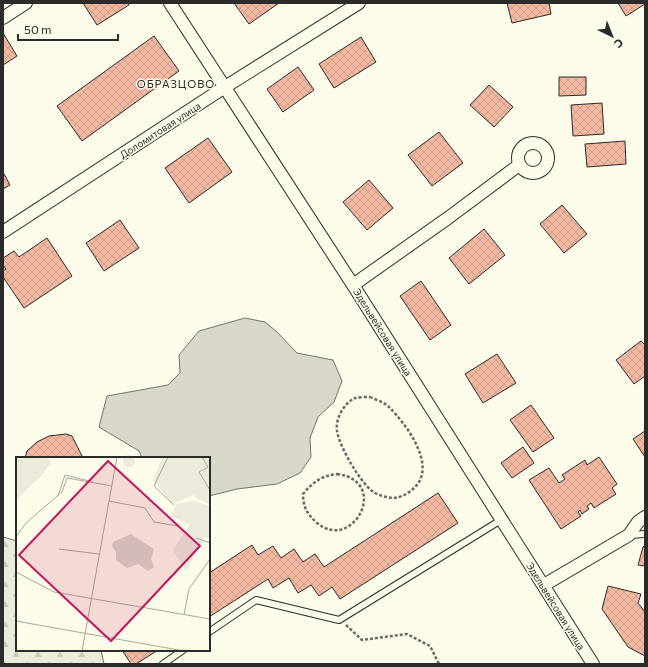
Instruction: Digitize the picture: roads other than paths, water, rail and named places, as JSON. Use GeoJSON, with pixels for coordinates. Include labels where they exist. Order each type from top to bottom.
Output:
{"type":"FeatureCollection","features":[{"type":"Feature","properties":{"kind":"street"},"geometry":{"type":"LineString","coordinates":[[3,18],[26,3]]}},
{"type":"Feature","properties":{"kind":"street","name":"Эдельвейсовая улица"},"geometry":{"type":"LineString","coordinates":[[170,3],[353,284],[592,664]]}},
{"type":"Feature","properties":{"kind":"street","name":"Доломитовая улица"},"geometry":{"type":"LineString","coordinates":[[3,232],[225,87],[359,3]]}},
{"type":"Feature","properties":{"kind":"street"},"geometry":{"type":"LineString","coordinates":[[353,284],[448,218],[519,165]]}},
{"type":"Feature","properties":{"kind":"street"},"geometry":{"type":"LineString","coordinates":[[544,586],[629,535],[638,522],[645,517]]}},
{"type":"Feature","properties":{"kind":"lane"},"geometry":{"type":"LineString","coordinates":[[210,631],[256,600],[339,620],[501,520]]}},
{"type":"Feature","properties":{"kind":"lane"},"geometry":{"type":"LineString","coordinates":[[629,535],[645,534]]}},
{"type":"Feature","properties":{"kind":"lane"},"geometry":{"type":"LineString","coordinates":[[163,664],[182,651]]}},
{"type":"Feature","properties":{"kind":"district","name":"ОБРАЗЦОВО"},"geometry":{"type":"Point","coordinates":[176,84]}}]}
